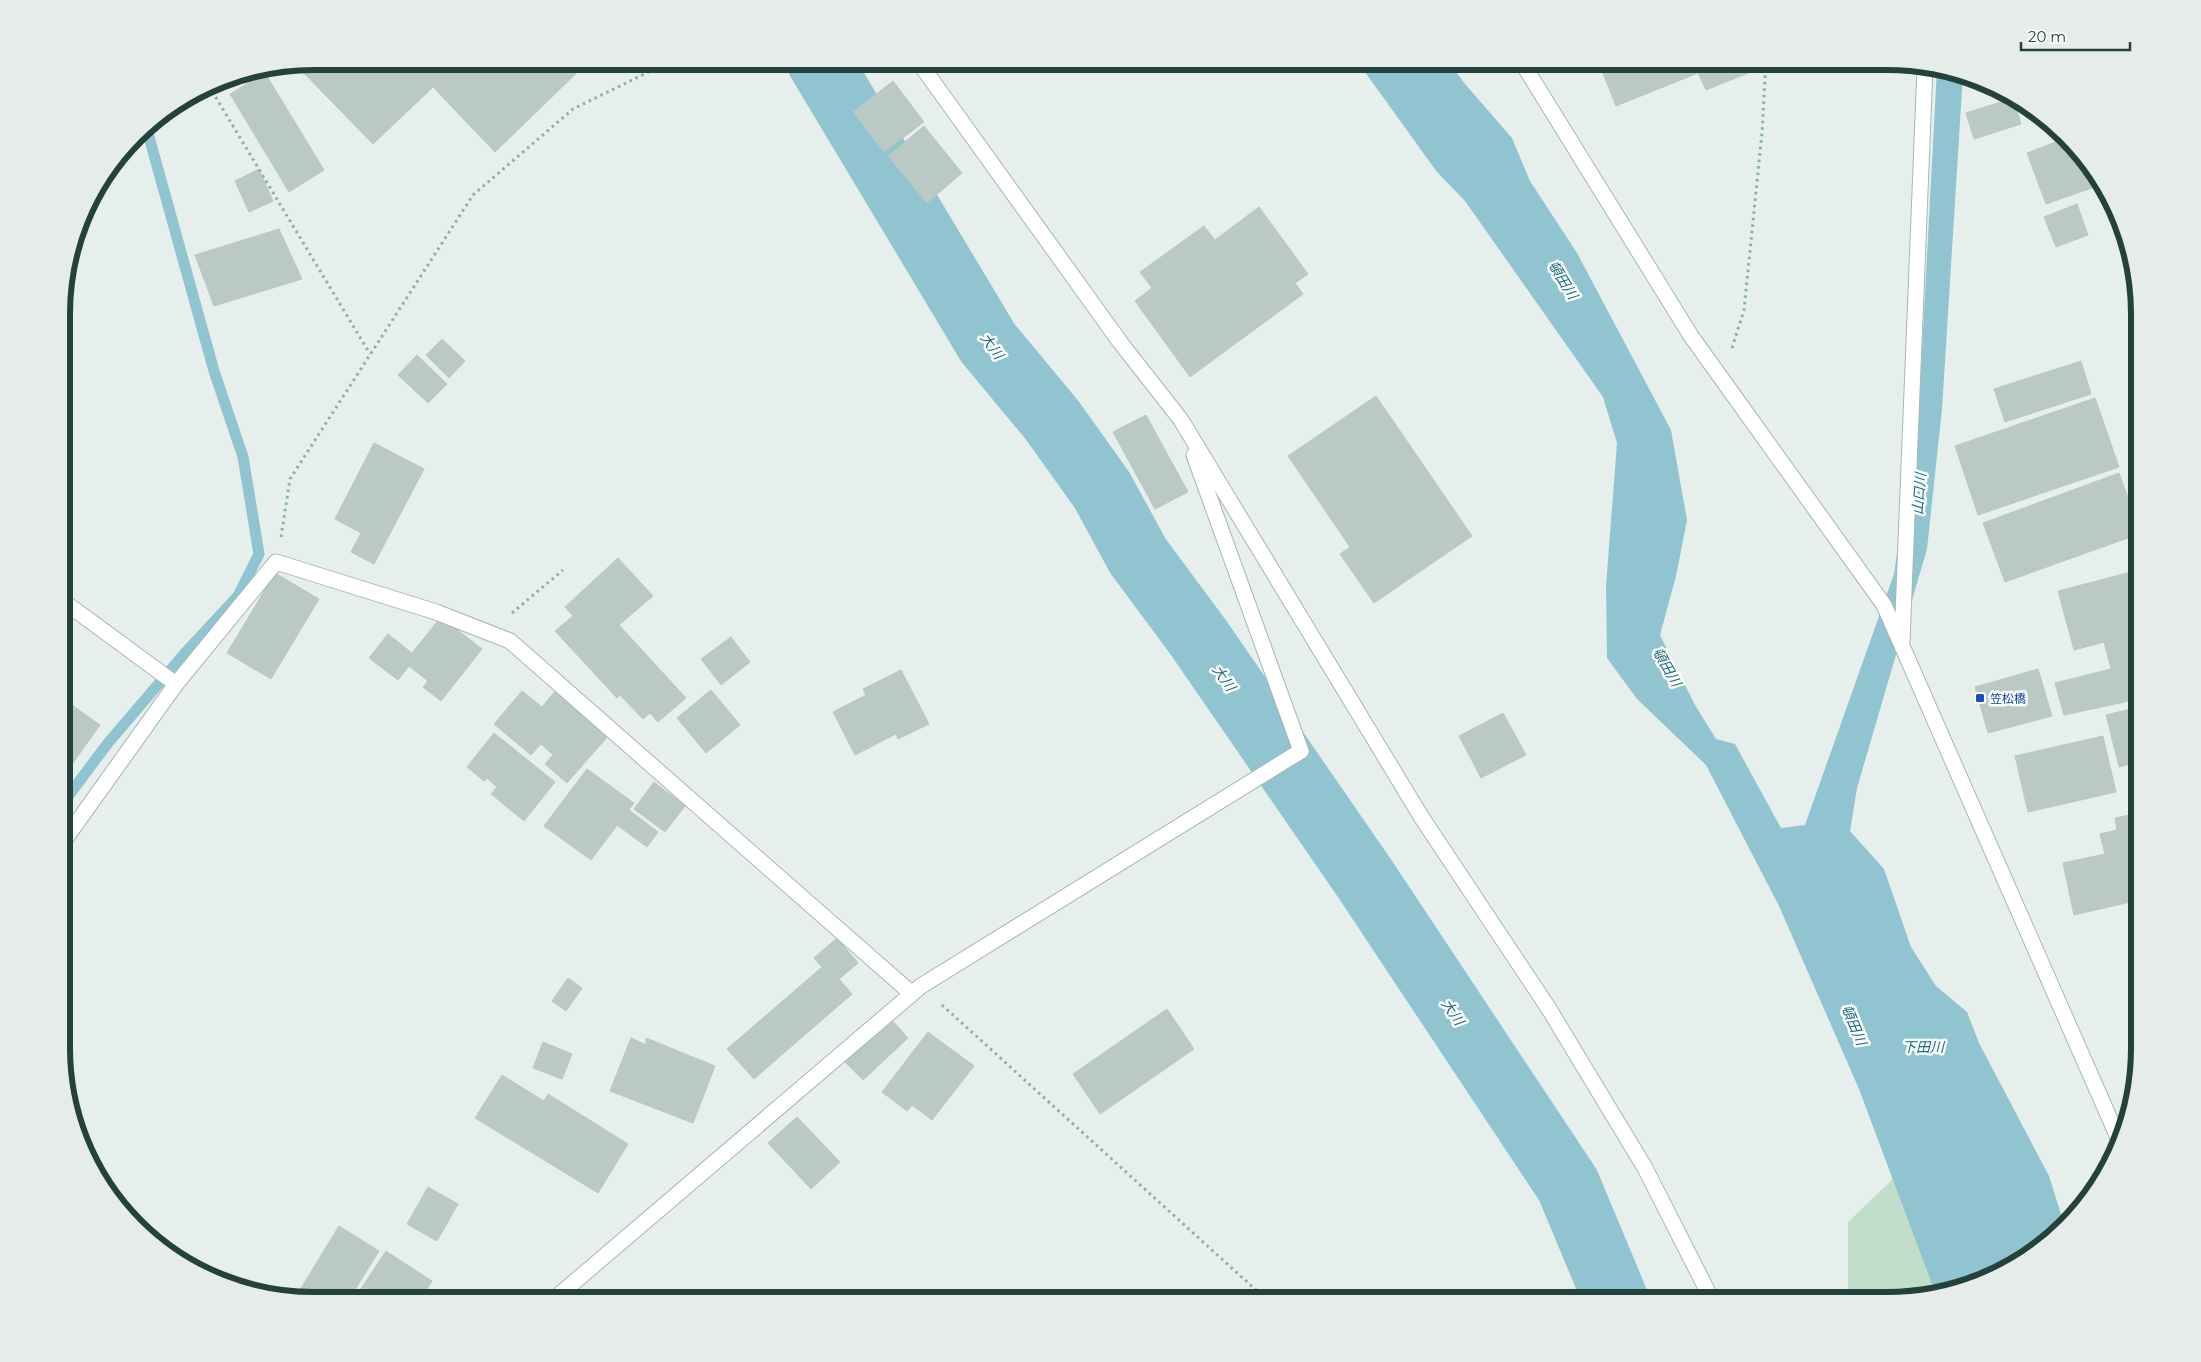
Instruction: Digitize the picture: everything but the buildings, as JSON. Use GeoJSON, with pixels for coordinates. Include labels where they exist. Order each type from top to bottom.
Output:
{"type":"FeatureCollection","features":[{"type":"Feature","properties":{"kind":"street"},"geometry":{"type":"LineString","coordinates":[[924,70],[1120,342],[1181,420],[1422,818],[1549,1009],[1645,1168],[1708,1292]]}},
{"type":"Feature","properties":{"kind":"street"},"geometry":{"type":"LineString","coordinates":[[1527,70],[1691,336],[1884,605],[2116,1132]]}},
{"type":"Feature","properties":{"kind":"street"},"geometry":{"type":"LineString","coordinates":[[1902,643],[1925,73]]}},
{"type":"Feature","properties":{"kind":"street"},"geometry":{"type":"LineString","coordinates":[[562,1292],[916,989],[1301,751],[1181,420]]}},
{"type":"Feature","properties":{"kind":"street"},"geometry":{"type":"LineString","coordinates":[[70,832],[176,684],[276,562],[436,612],[510,641],[916,989]]}},
{"type":"Feature","properties":{"kind":"street"},"geometry":{"type":"LineString","coordinates":[[70,606],[176,684]]}},
{"type":"Feature","properties":{"kind":"path"},"geometry":{"type":"LineString","coordinates":[[276,562],[290,479],[473,195],[574,108],[652,70]]}},
{"type":"Feature","properties":{"kind":"path"},"geometry":{"type":"LineString","coordinates":[[1722,380],[1744,310],[1762,133],[1766,70]]}},
{"type":"Feature","properties":{"kind":"path"},"geometry":{"type":"LineString","coordinates":[[213,92],[370,354]]}},
{"type":"Feature","properties":{"kind":"path"},"geometry":{"type":"LineString","coordinates":[[493,634],[504,620],[563,570]]}},
{"type":"Feature","properties":{"kind":"path"},"geometry":{"type":"LineString","coordinates":[[916,989],[1258,1292]]}},
{"type":"Feature","properties":{"kind":"green space"},"geometry":{"type":"Polygon","coordinates":[[[1893,1179],[1933,1287],[1887,1292],[1848,1292],[1848,1222],[1893,1179]]]}},
{"type":"Feature","properties":{"kind":"water"},"geometry":{"type":"Polygon","coordinates":[[[1363,70],[1455,70],[1512,138],[1530,181],[1577,253],[1671,430],[1687,520],[1676,576],[1660,635],[1695,705],[1716,739],[1735,744],[1781,828],[1805,825],[1894,574],[1919,406],[1937,75],[1962,82],[1942,409],[1927,549],[1857,788],[1850,831],[1884,869],[1911,947],[1936,986],[1967,1012],[1979,1043],[2049,1176],[2062,1217],[2048,1231],[2022,1251],[1995,1267],[1950,1284],[1933,1287],[1859,1089],[1779,906],[1706,765],[1637,699],[1607,658],[1606,586],[1617,443],[1603,397],[1465,201],[1437,172],[1363,70]]]}},
{"type":"Feature","properties":{"kind":"waterway","name":"大川"},"geometry":{"type":"LineString","coordinates":[[824,70],[988,343],[1052,420],[1102,490],[1138,556],[1198,637],[1365,879],[1568,1185],[1613,1292]]}},
{"type":"Feature","properties":{"kind":"waterway"},"geometry":{"type":"LineString","coordinates":[[70,794],[108,743],[185,653],[238,596],[259,554],[243,457],[214,371],[149,135]]}},
{"type":"Feature","properties":{"kind":"place","name":"笠松橋"},"geometry":{"type":"Point","coordinates":[1980,698]}},
{"type":"Feature","properties":{"kind":"water label","name":"頓田川"},"geometry":{"type":"Point","coordinates":[1563,280]}},
{"type":"Feature","properties":{"kind":"water label","name":"山口川"},"geometry":{"type":"Point","coordinates":[1919,494]}},
{"type":"Feature","properties":{"kind":"water label","name":"頓田川"},"geometry":{"type":"Point","coordinates":[1667,667]}},
{"type":"Feature","properties":{"kind":"water label","name":"頓田川"},"geometry":{"type":"Point","coordinates":[1854,1025]}},
{"type":"Feature","properties":{"kind":"water label","name":"下田川"},"geometry":{"type":"Point","coordinates":[1923,1047]}}]}
